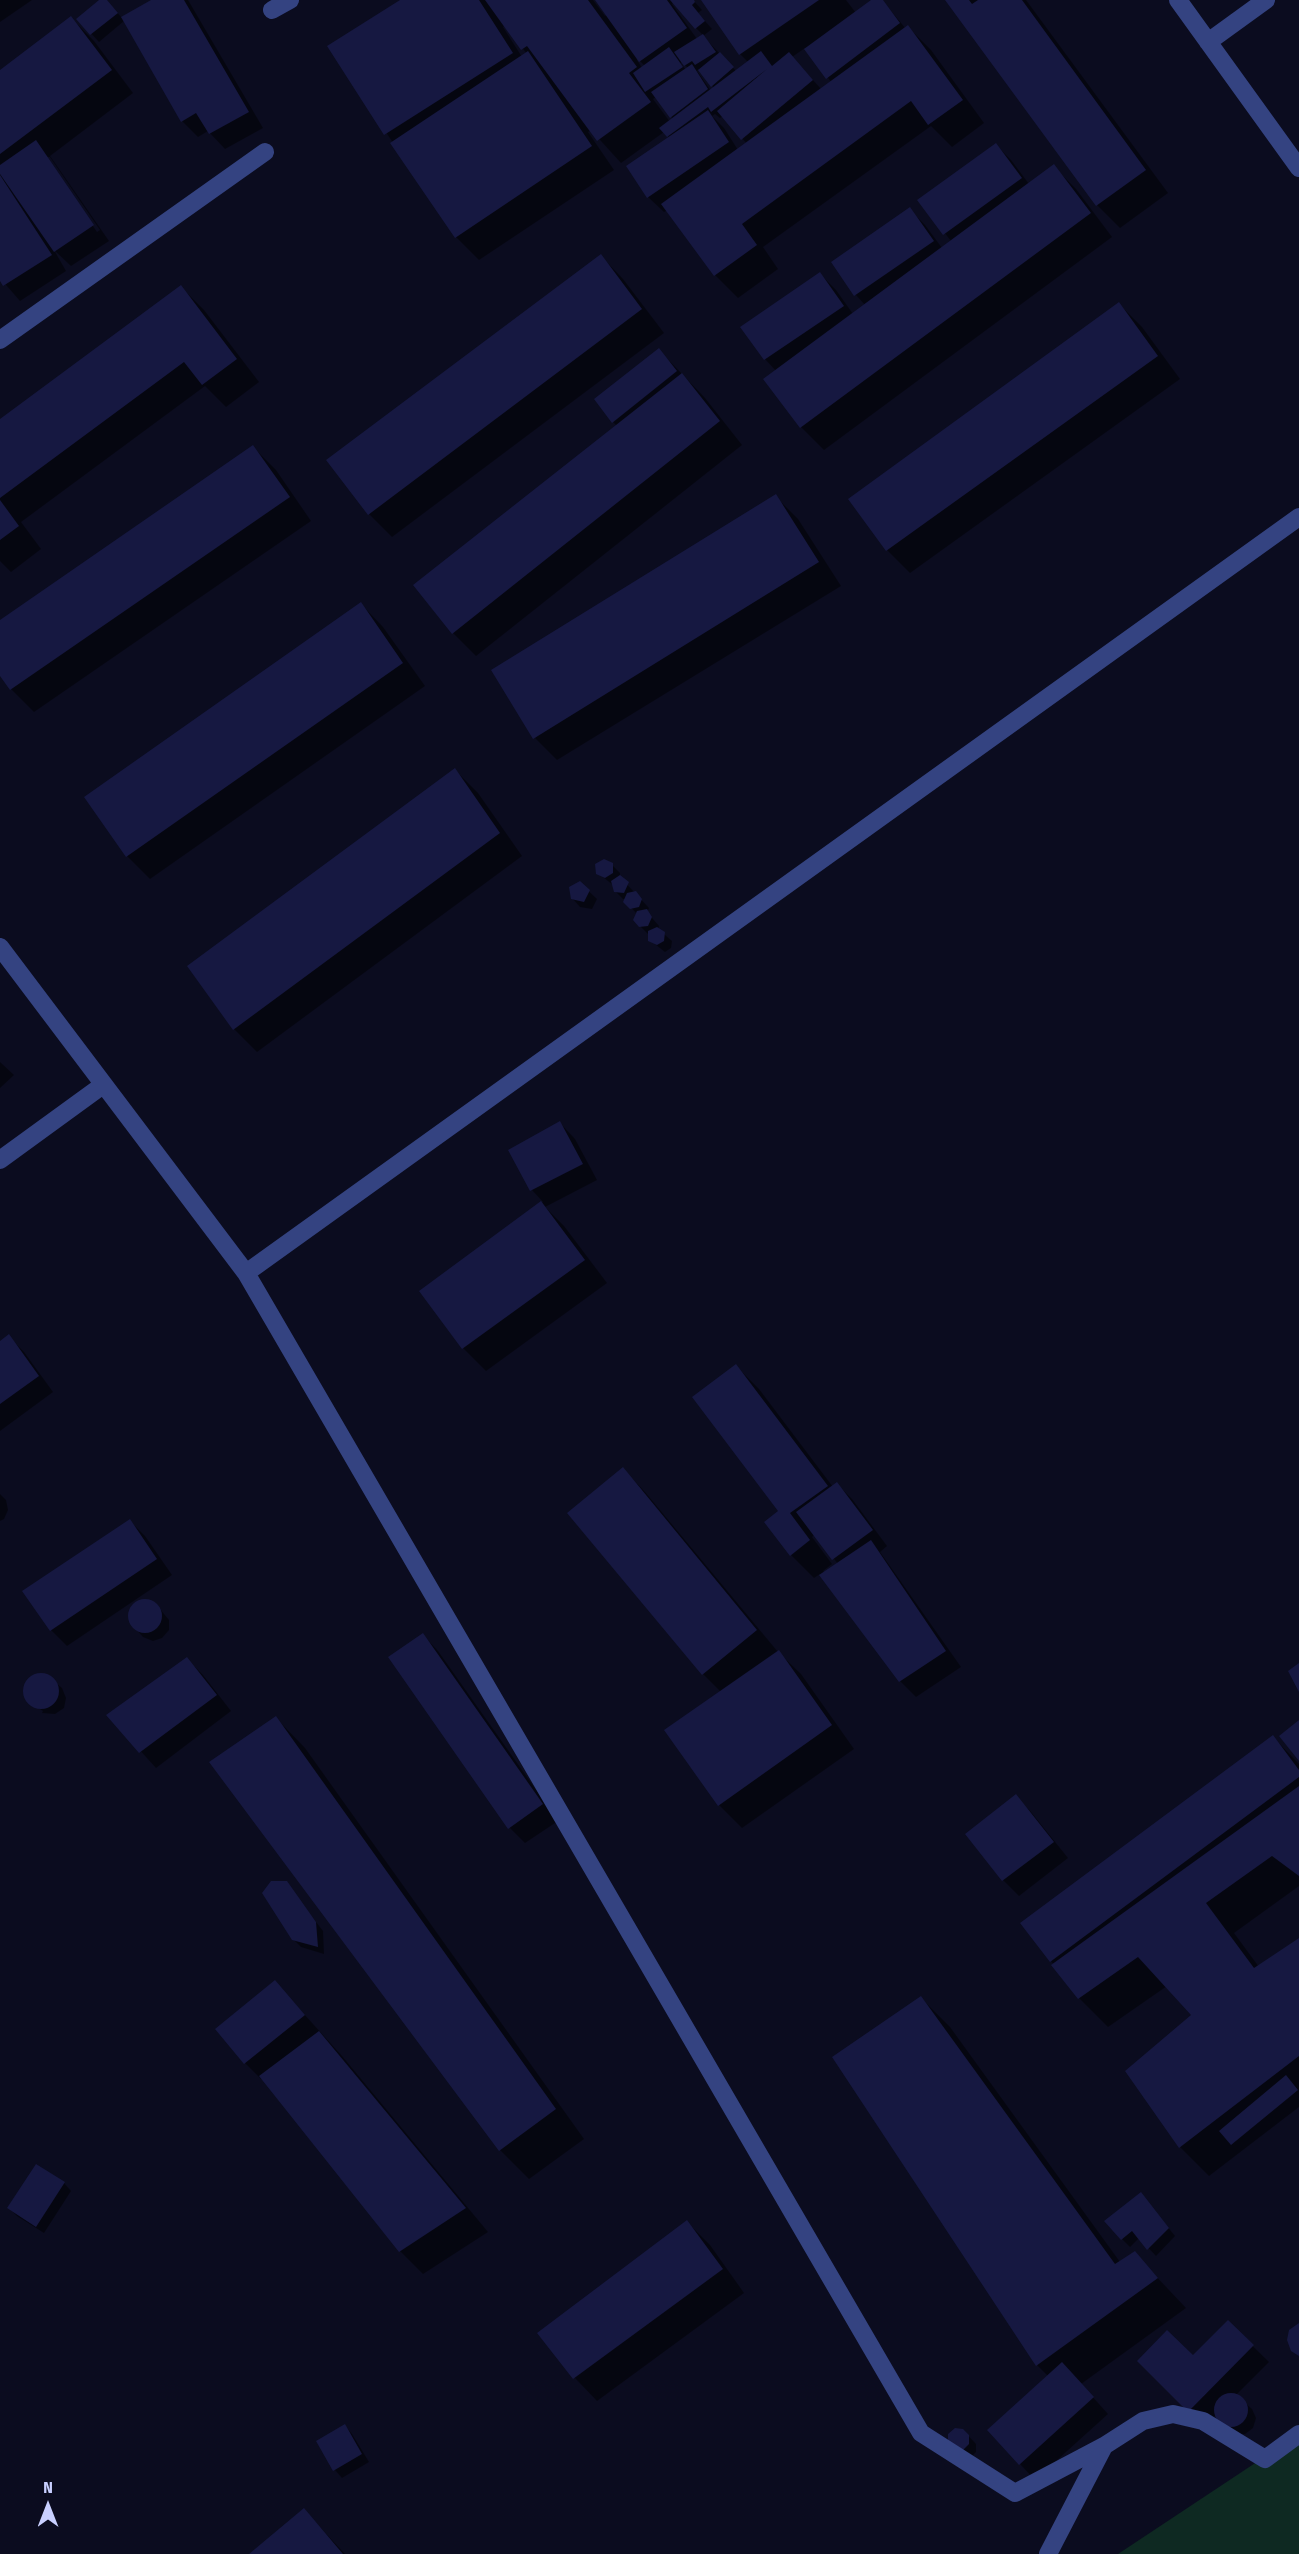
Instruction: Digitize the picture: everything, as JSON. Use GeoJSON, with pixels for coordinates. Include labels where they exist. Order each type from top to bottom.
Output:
{"type":"FeatureCollection","features":[{"type":"Feature","properties":{"kind":"street"},"geometry":{"type":"LineString","coordinates":[[272,10],[290,0]]}},
{"type":"Feature","properties":{"kind":"street"},"geometry":{"type":"LineString","coordinates":[[1178,0],[1299,168]]}},
{"type":"Feature","properties":{"kind":"street"},"geometry":{"type":"LineString","coordinates":[[1208,42],[1266,0]]}},
{"type":"Feature","properties":{"kind":"street"},"geometry":{"type":"LineString","coordinates":[[0,340],[265,153]]}},
{"type":"Feature","properties":{"kind":"street"},"geometry":{"type":"LineString","coordinates":[[246,1273],[1299,517]]}},
{"type":"Feature","properties":{"kind":"street"},"geometry":{"type":"LineString","coordinates":[[0,947],[246,1273],[921,2433],[1015,2493],[1104,2446],[1143,2421],[1173,2414],[1203,2421],[1265,2459],[1299,2434]]}},
{"type":"Feature","properties":{"kind":"street"},"geometry":{"type":"LineString","coordinates":[[0,1161],[103,1084]]}},
{"type":"Feature","properties":{"kind":"street"},"geometry":{"type":"LineString","coordinates":[[1048,2554],[1104,2446]]}},
{"type":"Feature","properties":{"kind":"green space"},"geometry":{"type":"Polygon","coordinates":[[[1299,2434],[1299,2554],[1118,2554],[1299,2434]]]}},
{"type":"Feature","properties":{"kind":"building"},"geometry":{"type":"Polygon","coordinates":[[[99,0],[107,0],[118,13],[90,35],[76,19],[99,0]]]}},
{"type":"Feature","properties":{"kind":"building"},"geometry":{"type":"Polygon","coordinates":[[[151,0],[184,0],[249,112],[209,134],[196,113],[181,122],[121,17],[151,0]]]}},
{"type":"Feature","properties":{"kind":"building"},"geometry":{"type":"Polygon","coordinates":[[[400,0],[479,0],[513,53],[384,135],[327,46],[400,0]]]}},
{"type":"Feature","properties":{"kind":"building"},"geometry":{"type":"Polygon","coordinates":[[[485,0],[588,0],[637,67],[629,73],[651,102],[597,141],[527,46],[521,50],[485,0]]]}},
{"type":"Feature","properties":{"kind":"building"},"geometry":{"type":"Polygon","coordinates":[[[595,0],[667,0],[687,28],[639,62],[595,0]]]}},
{"type":"Feature","properties":{"kind":"building"},"geometry":{"type":"Polygon","coordinates":[[[670,0],[694,0],[692,5],[705,21],[695,29],[670,0]]]}},
{"type":"Feature","properties":{"kind":"building"},"geometry":{"type":"Polygon","coordinates":[[[701,0],[819,0],[739,55],[701,0]]]}},
{"type":"Feature","properties":{"kind":"building"},"geometry":{"type":"Polygon","coordinates":[[[871,0],[883,0],[900,23],[826,79],[804,49],[871,0]]]}},
{"type":"Feature","properties":{"kind":"building"},"geometry":{"type":"Polygon","coordinates":[[[945,0],[969,0],[972,4],[978,0],[1022,0],[1146,170],[1096,206],[945,0]]]}},
{"type":"Feature","properties":{"kind":"building"},"geometry":{"type":"Polygon","coordinates":[[[71,16],[112,70],[0,154],[0,70],[71,16]]]}},
{"type":"Feature","properties":{"kind":"building"},"geometry":{"type":"Polygon","coordinates":[[[908,25],[963,100],[928,125],[911,101],[742,224],[757,245],[714,276],[661,204],[908,25]]]}},
{"type":"Feature","properties":{"kind":"building"},"geometry":{"type":"Polygon","coordinates":[[[703,34],[716,52],[695,65],[692,61],[684,66],[674,52],[703,34]]]}},
{"type":"Feature","properties":{"kind":"building"},"geometry":{"type":"Polygon","coordinates":[[[669,47],[683,67],[645,92],[633,73],[669,47]]]}},
{"type":"Feature","properties":{"kind":"building"},"geometry":{"type":"Polygon","coordinates":[[[528,51],[592,146],[455,238],[390,143],[528,51]]]}},
{"type":"Feature","properties":{"kind":"building"},"geometry":{"type":"Polygon","coordinates":[[[761,51],[772,66],[789,52],[813,80],[741,140],[717,111],[767,69],[711,112],[708,107],[667,137],[659,128],[761,51]]]}},
{"type":"Feature","properties":{"kind":"building"},"geometry":{"type":"Polygon","coordinates":[[[720,52],[734,67],[711,87],[698,70],[720,52]]]}},
{"type":"Feature","properties":{"kind":"building"},"geometry":{"type":"Polygon","coordinates":[[[692,64],[708,89],[670,118],[651,92],[692,64]]]}},
{"type":"Feature","properties":{"kind":"building"},"geometry":{"type":"Polygon","coordinates":[[[708,110],[729,142],[647,198],[626,166],[708,110]]]}},
{"type":"Feature","properties":{"kind":"building"},"geometry":{"type":"Polygon","coordinates":[[[36,140],[94,225],[54,252],[0,174],[0,165],[36,140]]]}},
{"type":"Feature","properties":{"kind":"building"},"geometry":{"type":"Polygon","coordinates":[[[996,143],[1022,178],[943,235],[917,200],[996,143]]]}},
{"type":"Feature","properties":{"kind":"building"},"geometry":{"type":"Polygon","coordinates":[[[1054,164],[1091,213],[800,428],[763,379],[1054,164]]]}},
{"type":"Feature","properties":{"kind":"building"},"geometry":{"type":"Polygon","coordinates":[[[0,175],[52,255],[3,286],[0,281],[0,175]]]}},
{"type":"Feature","properties":{"kind":"building"},"geometry":{"type":"Polygon","coordinates":[[[910,207],[934,241],[854,296],[831,262],[910,207]]]}},
{"type":"Feature","properties":{"kind":"building"},"geometry":{"type":"Polygon","coordinates":[[[601,254],[642,309],[368,515],[326,460],[601,254]]]}},
{"type":"Feature","properties":{"kind":"building"},"geometry":{"type":"Polygon","coordinates":[[[820,272],[844,306],[764,360],[740,327],[820,272]]]}},
{"type":"Feature","properties":{"kind":"building"},"geometry":{"type":"Polygon","coordinates":[[[181,285],[237,359],[202,385],[184,362],[0,498],[0,419],[181,285]]]}},
{"type":"Feature","properties":{"kind":"building"},"geometry":{"type":"Polygon","coordinates":[[[1119,302],[1158,356],[886,551],[848,499],[1119,302]]]}},
{"type":"Feature","properties":{"kind":"building"},"geometry":{"type":"Polygon","coordinates":[[[659,348],[677,371],[612,423],[594,399],[659,348]]]}},
{"type":"Feature","properties":{"kind":"building"},"geometry":{"type":"Polygon","coordinates":[[[682,373],[720,421],[452,634],[413,585],[682,373]]]}},
{"type":"Feature","properties":{"kind":"building"},"geometry":{"type":"Polygon","coordinates":[[[253,445],[290,497],[10,690],[0,676],[0,620],[253,445]]]}},
{"type":"Feature","properties":{"kind":"building"},"geometry":{"type":"Polygon","coordinates":[[[776,494],[819,562],[533,739],[491,670],[776,494]]]}},
{"type":"Feature","properties":{"kind":"building"},"geometry":{"type":"Polygon","coordinates":[[[0,500],[19,526],[0,540],[0,500]]]}},
{"type":"Feature","properties":{"kind":"building"},"geometry":{"type":"Polygon","coordinates":[[[361,602],[403,663],[126,857],[84,797],[361,602]]]}},
{"type":"Feature","properties":{"kind":"building"},"geometry":{"type":"Polygon","coordinates":[[[455,768],[500,833],[233,1030],[187,966],[455,768]]]}},
{"type":"Feature","properties":{"kind":"building"},"geometry":{"type":"Polygon","coordinates":[[[604,859],[613,863],[613,873],[605,878],[596,874],[595,864],[604,859]]]}},
{"type":"Feature","properties":{"kind":"building"},"geometry":{"type":"Polygon","coordinates":[[[620,875],[629,882],[624,893],[614,892],[611,881],[620,875]]]}},
{"type":"Feature","properties":{"kind":"building"},"geometry":{"type":"Polygon","coordinates":[[[580,881],[590,890],[584,902],[571,899],[569,887],[580,881]]]}},
{"type":"Feature","properties":{"kind":"building"},"geometry":{"type":"Polygon","coordinates":[[[636,891],[642,899],[639,907],[630,909],[623,902],[627,893],[636,891]]]}},
{"type":"Feature","properties":{"kind":"building"},"geometry":{"type":"Polygon","coordinates":[[[647,909],[652,917],[648,926],[639,927],[633,920],[637,911],[647,909]]]}},
{"type":"Feature","properties":{"kind":"building"},"geometry":{"type":"Polygon","coordinates":[[[657,927],[665,932],[664,941],[657,945],[648,941],[648,931],[657,927]]]}},
{"type":"Feature","properties":{"kind":"building"},"geometry":{"type":"Polygon","coordinates":[[[560,1121],[583,1164],[530,1191],[508,1150],[560,1121]]]}},
{"type":"Feature","properties":{"kind":"building"},"geometry":{"type":"Polygon","coordinates":[[[541,1201],[585,1260],[462,1349],[419,1291],[541,1201]]]}},
{"type":"Feature","properties":{"kind":"building"},"geometry":{"type":"Polygon","coordinates":[[[9,1334],[39,1376],[0,1404],[0,1341],[9,1334]]]}},
{"type":"Feature","properties":{"kind":"building"},"geometry":{"type":"Polygon","coordinates":[[[736,1364],[828,1486],[790,1513],[810,1540],[790,1556],[764,1522],[778,1511],[692,1397],[736,1364]]]}},
{"type":"Feature","properties":{"kind":"building"},"geometry":{"type":"Polygon","coordinates":[[[623,1467],[757,1630],[702,1675],[567,1513],[623,1467]]]}},
{"type":"Feature","properties":{"kind":"building"},"geometry":{"type":"Polygon","coordinates":[[[837,1482],[873,1530],[832,1560],[796,1512],[837,1482]]]}},
{"type":"Feature","properties":{"kind":"building"},"geometry":{"type":"Polygon","coordinates":[[[130,1519],[157,1559],[50,1631],[22,1591],[130,1519]]]}},
{"type":"Feature","properties":{"kind":"building"},"geometry":{"type":"Polygon","coordinates":[[[871,1540],[946,1651],[899,1682],[819,1575],[871,1540]]]}},
{"type":"Feature","properties":{"kind":"building"},"geometry":{"type":"Polygon","coordinates":[[[145,1599],[157,1604],[162,1616],[157,1628],[145,1633],[133,1628],[128,1616],[133,1604],[145,1599]]]}},
{"type":"Feature","properties":{"kind":"building"},"geometry":{"type":"Polygon","coordinates":[[[423,1633],[543,1804],[508,1829],[388,1657],[423,1633]]]}},
{"type":"Feature","properties":{"kind":"building"},"geometry":{"type":"Polygon","coordinates":[[[779,1650],[832,1725],[718,1806],[664,1730],[779,1650]]]}},
{"type":"Feature","properties":{"kind":"building"},"geometry":{"type":"Polygon","coordinates":[[[187,1657],[217,1695],[139,1753],[106,1715],[187,1657]]]}},
{"type":"Feature","properties":{"kind":"building"},"geometry":{"type":"Polygon","coordinates":[[[1299,1663],[1299,1692],[1288,1671],[1299,1663]]]}},
{"type":"Feature","properties":{"kind":"building"},"geometry":{"type":"Polygon","coordinates":[[[41,1673],[54,1678],[59,1691],[54,1704],[41,1709],[28,1704],[23,1691],[28,1678],[41,1673]]]}},
{"type":"Feature","properties":{"kind":"building"},"geometry":{"type":"Polygon","coordinates":[[[276,1716],[556,2109],[499,2151],[209,1762],[276,1716]]]}},
{"type":"Feature","properties":{"kind":"building"},"geometry":{"type":"Polygon","coordinates":[[[1299,1720],[1299,1761],[1279,1736],[1299,1720]]]}},
{"type":"Feature","properties":{"kind":"building"},"geometry":{"type":"Polygon","coordinates":[[[1273,1735],[1299,1770],[1299,1777],[1050,1962],[1020,1923],[1273,1735]]]}},
{"type":"Feature","properties":{"kind":"building"},"geometry":{"type":"Polygon","coordinates":[[[1299,1786],[1299,1876],[1272,1856],[1206,1903],[1254,1968],[1299,1938],[1299,2056],[1179,2148],[1125,2071],[1191,2015],[1138,1957],[1078,1999],[1051,1965],[1299,1786]]]}},
{"type":"Feature","properties":{"kind":"building"},"geometry":{"type":"Polygon","coordinates":[[[1016,1794],[1054,1842],[1002,1881],[965,1834],[1016,1794]]]}},
{"type":"Feature","properties":{"kind":"building"},"geometry":{"type":"Polygon","coordinates":[[[271,1881],[287,1881],[316,1922],[318,1947],[292,1940],[262,1893],[271,1881]]]}},
{"type":"Feature","properties":{"kind":"building"},"geometry":{"type":"Polygon","coordinates":[[[275,1980],[305,2015],[244,2064],[215,2029],[275,1980]]]}},
{"type":"Feature","properties":{"kind":"building"},"geometry":{"type":"Polygon","coordinates":[[[921,1996],[1115,2264],[1135,2251],[1158,2278],[1036,2366],[832,2057],[921,1996]]]}},
{"type":"Feature","properties":{"kind":"building"},"geometry":{"type":"Polygon","coordinates":[[[319,2031],[466,2208],[399,2252],[259,2076],[319,2031]]]}},
{"type":"Feature","properties":{"kind":"building"},"geometry":{"type":"Polygon","coordinates":[[[1286,2075],[1298,2090],[1231,2145],[1219,2131],[1286,2075]]]}},
{"type":"Feature","properties":{"kind":"building"},"geometry":{"type":"Polygon","coordinates":[[[36,2164],[65,2182],[36,2227],[7,2208],[36,2164]]]}},
{"type":"Feature","properties":{"kind":"building"},"geometry":{"type":"Polygon","coordinates":[[[1141,2192],[1169,2228],[1147,2250],[1132,2231],[1121,2240],[1104,2221],[1141,2192]]]}},
{"type":"Feature","properties":{"kind":"building"},"geometry":{"type":"Polygon","coordinates":[[[687,2220],[723,2269],[573,2379],[537,2333],[687,2220]]]}},
{"type":"Feature","properties":{"kind":"building"},"geometry":{"type":"Polygon","coordinates":[[[1228,2320],[1254,2345],[1188,2412],[1137,2361],[1167,2330],[1193,2355],[1228,2320]]]}},
{"type":"Feature","properties":{"kind":"building"},"geometry":{"type":"Polygon","coordinates":[[[1299,2323],[1299,2356],[1291,2351],[1287,2340],[1289,2330],[1299,2323]]]}},
{"type":"Feature","properties":{"kind":"building"},"geometry":{"type":"Polygon","coordinates":[[[1062,2362],[1094,2397],[1019,2465],[987,2430],[1062,2362]]]}},
{"type":"Feature","properties":{"kind":"building"},"geometry":{"type":"Polygon","coordinates":[[[1231,2393],[1243,2398],[1248,2410],[1243,2422],[1231,2427],[1219,2422],[1214,2410],[1219,2398],[1231,2393]]]}},
{"type":"Feature","properties":{"kind":"building"},"geometry":{"type":"Polygon","coordinates":[[[345,2424],[362,2454],[333,2471],[316,2441],[345,2424]]]}},
{"type":"Feature","properties":{"kind":"building"},"geometry":{"type":"Polygon","coordinates":[[[955,2428],[963,2429],[969,2435],[969,2444],[963,2450],[948,2442],[948,2434],[955,2428]]]}},
{"type":"Feature","properties":{"kind":"building"},"geometry":{"type":"Polygon","coordinates":[[[304,2508],[343,2554],[249,2554],[304,2508]]]}}]}
